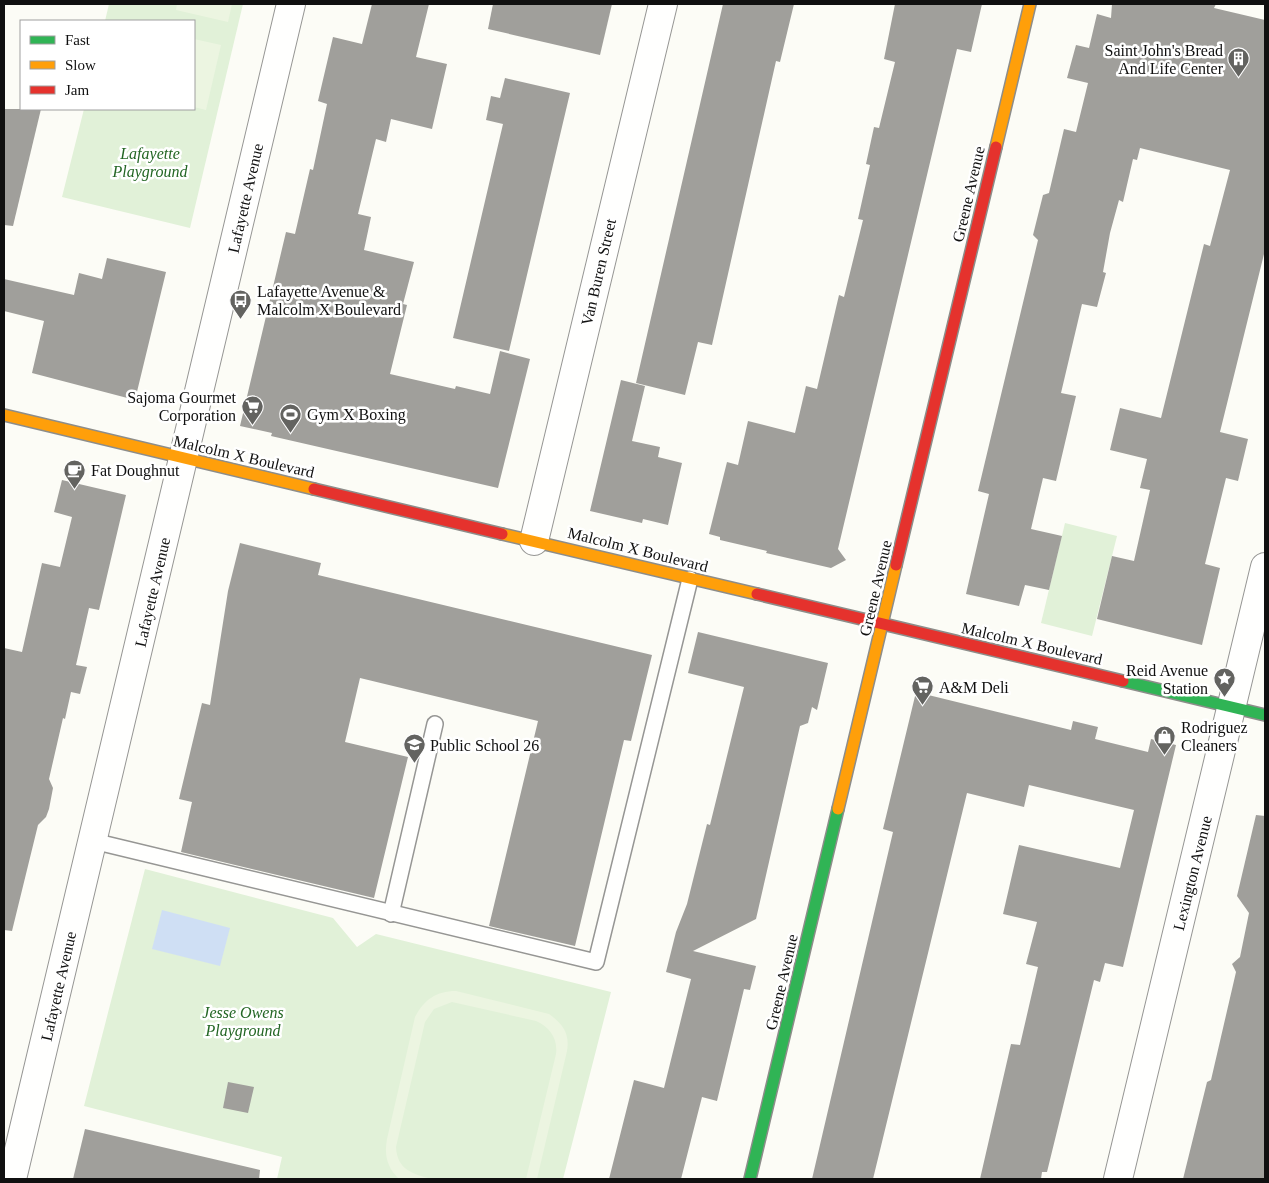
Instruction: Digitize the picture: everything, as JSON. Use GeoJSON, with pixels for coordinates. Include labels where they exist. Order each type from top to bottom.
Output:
{"type":"FeatureCollection","features":[{"type":"Feature","properties":{"kind":"street","name":"Lafayette Avenue"},"geometry":{"type":"LineString","coordinates":[[12,1179],[291,4]]}},
{"type":"Feature","properties":{"kind":"street","name":"Van Buren Street"},"geometry":{"type":"LineString","coordinates":[[534,541],[663,4]]}},
{"type":"Feature","properties":{"kind":"street","name":"Greene Avenue"},"geometry":{"type":"LineString","coordinates":[[750,1179],[1030,4]]}},
{"type":"Feature","properties":{"kind":"street","name":"Malcolm X Boulevard"},"geometry":{"type":"LineString","coordinates":[[4,415],[1265,716]]}},
{"type":"Feature","properties":{"kind":"street","name":"Lexington Avenue"},"geometry":{"type":"LineString","coordinates":[[1118,1179],[1265,567]]}},
{"type":"Feature","properties":{"kind":"lane"},"geometry":{"type":"LineString","coordinates":[[92,841],[596,962],[690,579]]}},
{"type":"Feature","properties":{"kind":"lane"},"geometry":{"type":"LineString","coordinates":[[391,914],[435,724]]}},
{"type":"Feature","properties":{"kind":"green space","name":"Lafayette Playground"},"geometry":{"type":"Polygon","coordinates":[[[109,4],[243,4],[190,228],[62,197],[84,110],[195,110],[195,20],[105,20],[109,4]]]}},
{"type":"Feature","properties":{"kind":"green space"},"geometry":{"type":"Polygon","coordinates":[[[177,4],[232,4],[228,22],[176,10],[177,4]]]}},
{"type":"Feature","properties":{"kind":"green space"},"geometry":{"type":"Polygon","coordinates":[[[195,39],[221,45],[206,110],[195,107],[195,39]]]}},
{"type":"Feature","properties":{"kind":"green space"},"geometry":{"type":"Polygon","coordinates":[[[1065,523],[1117,536],[1092,636],[1041,623],[1065,523]]]}},
{"type":"Feature","properties":{"kind":"green space","name":"Jesse Owens Playground"},"geometry":{"type":"Polygon","coordinates":[[[145,869],[333,918],[357,947],[376,934],[611,992],[563,1179],[277,1179],[282,1157],[84,1106],[145,869]]]}},
{"type":"Feature","properties":{"kind":"green space"},"geometry":{"type":"Polygon","coordinates":[[[449,991],[456,991],[549,1014],[562,1026],[566,1034],[567,1051],[537,1179],[526,1179],[556,1054],[556,1043],[552,1034],[536,1021],[452,1002],[434,1009],[425,1022],[396,1147],[399,1161],[407,1170],[432,1179],[399,1179],[389,1165],[386,1156],[387,1139],[415,1017],[422,1006],[431,998],[449,991]]]}},
{"type":"Feature","properties":{"kind":"water"},"geometry":{"type":"Polygon","coordinates":[[[162,910],[230,928],[220,966],[152,949],[162,910]]]}},
{"type":"Feature","properties":{"kind":"building"},"geometry":{"type":"Polygon","coordinates":[[[372,4],[429,4],[416,57],[447,64],[432,129],[391,119],[386,142],[376,139],[358,214],[371,217],[364,250],[414,262],[403,304],[407,305],[390,374],[455,389],[456,386],[490,394],[500,351],[530,359],[498,488],[271,436],[272,433],[240,426],[286,232],[295,234],[310,169],[313,170],[327,104],[318,101],[333,37],[362,44],[372,4]]]}},
{"type":"Feature","properties":{"kind":"building"},"geometry":{"type":"Polygon","coordinates":[[[493,4],[612,4],[600,55],[488,29],[493,4]]]}},
{"type":"Feature","properties":{"kind":"building"},"geometry":{"type":"Polygon","coordinates":[[[723,4],[794,4],[780,62],[776,61],[712,345],[698,342],[685,395],[636,383],[723,4]]]}},
{"type":"Feature","properties":{"kind":"building"},"geometry":{"type":"Polygon","coordinates":[[[895,4],[982,4],[971,52],[957,49],[838,549],[846,560],[831,568],[766,553],[767,551],[720,540],[720,537],[709,534],[727,462],[738,465],[748,421],[795,433],[806,386],[817,389],[839,295],[844,297],[863,220],[858,219],[870,165],[866,164],[874,127],[879,128],[895,62],[884,59],[895,4]]]}},
{"type":"Feature","properties":{"kind":"building"},"geometry":{"type":"Polygon","coordinates":[[[1112,4],[1216,4],[1214,8],[1265,20],[1265,250],[1220,432],[1248,439],[1238,481],[1226,478],[1205,564],[1220,568],[1202,645],[1097,619],[1112,556],[1134,561],[1150,490],[1140,488],[1147,459],[1110,450],[1120,408],[1161,418],[1204,244],[1210,246],[1230,170],[1140,148],[1137,160],[1133,159],[1123,202],[1119,200],[1110,233],[1103,272],[1106,273],[1097,307],[1082,304],[1061,393],[1076,396],[1056,481],[1043,478],[1031,529],[1062,536],[1049,590],[1025,585],[1019,606],[966,594],[989,494],[978,491],[1038,240],[1033,235],[1043,195],[1049,193],[1064,129],[1076,132],[1088,83],[1067,78],[1076,45],[1089,48],[1097,14],[1111,18],[1112,4]]]}},
{"type":"Feature","properties":{"kind":"building"},"geometry":{"type":"Polygon","coordinates":[[[505,78],[570,93],[509,351],[453,338],[503,124],[486,120],[491,96],[500,98],[505,78]]]}},
{"type":"Feature","properties":{"kind":"building"},"geometry":{"type":"Polygon","coordinates":[[[4,109],[41,110],[13,226],[4,225],[4,109]]]}},
{"type":"Feature","properties":{"kind":"building"},"geometry":{"type":"Polygon","coordinates":[[[107,258],[166,272],[135,400],[32,373],[44,321],[4,311],[4,279],[74,295],[79,273],[102,279],[107,258]]]}},
{"type":"Feature","properties":{"kind":"building"},"geometry":{"type":"Polygon","coordinates":[[[621,380],[645,386],[632,441],[660,447],[658,457],[682,463],[668,525],[643,519],[642,523],[590,511],[621,380]]]}},
{"type":"Feature","properties":{"kind":"building"},"geometry":{"type":"Polygon","coordinates":[[[62,480],[126,495],[99,610],[89,608],[76,665],[87,667],[80,694],[71,692],[65,719],[63,718],[49,779],[53,788],[49,809],[46,817],[38,825],[12,931],[4,930],[4,648],[22,652],[42,563],[60,567],[72,517],[54,512],[62,480]]]}},
{"type":"Feature","properties":{"kind":"building"},"geometry":{"type":"Polygon","coordinates":[[[240,543],[321,563],[318,575],[652,655],[631,741],[624,740],[575,946],[489,926],[538,721],[360,678],[345,742],[408,757],[374,898],[181,852],[192,802],[179,799],[202,703],[210,705],[228,591],[240,543]]]}},
{"type":"Feature","properties":{"kind":"building"},"geometry":{"type":"Polygon","coordinates":[[[698,632],[828,663],[817,710],[812,707],[808,723],[800,726],[756,919],[693,951],[756,966],[750,990],[744,989],[717,1101],[702,1097],[681,1179],[609,1179],[634,1080],[664,1088],[691,979],[666,972],[676,932],[687,904],[707,824],[710,825],[744,687],[688,673],[698,632]]]}},
{"type":"Feature","properties":{"kind":"building"},"geometry":{"type":"Polygon","coordinates":[[[916,692],[1071,730],[1073,721],[1098,727],[1095,739],[1148,752],[1151,739],[1176,745],[1123,967],[1105,963],[1100,982],[1094,980],[1047,1172],[1042,1172],[1041,1179],[980,1179],[1011,1044],[1020,1045],[1038,967],[1026,964],[1037,922],[1003,914],[1019,845],[1120,868],[1134,810],[1029,785],[1024,807],[967,793],[873,1179],[812,1179],[893,832],[883,829],[916,692]]]}},
{"type":"Feature","properties":{"kind":"building"},"geometry":{"type":"Polygon","coordinates":[[[1256,815],[1265,816],[1265,1179],[1183,1179],[1207,1082],[1211,1080],[1236,972],[1232,964],[1240,957],[1249,913],[1237,896],[1256,815]]]}},
{"type":"Feature","properties":{"kind":"building"},"geometry":{"type":"Polygon","coordinates":[[[228,1082],[254,1087],[248,1113],[223,1108],[228,1082]]]}},
{"type":"Feature","properties":{"kind":"building"},"geometry":{"type":"Polygon","coordinates":[[[85,1129],[260,1170],[259,1179],[73,1179],[85,1129]]]}},
{"type":"Feature","properties":{"kind":"traffic: fast"},"geometry":{"type":"LineString","coordinates":[[1123,681],[1265,715]]}},
{"type":"Feature","properties":{"kind":"traffic: fast"},"geometry":{"type":"LineString","coordinates":[[750,1179],[838,809]]}},
{"type":"Feature","properties":{"kind":"traffic: slow"},"geometry":{"type":"LineString","coordinates":[[996,147],[1030,4]]}},
{"type":"Feature","properties":{"kind":"traffic: slow"},"geometry":{"type":"LineString","coordinates":[[4,415],[314,489]]}},
{"type":"Feature","properties":{"kind":"traffic: slow"},"geometry":{"type":"LineString","coordinates":[[502,534],[757,594]]}},
{"type":"Feature","properties":{"kind":"traffic: slow"},"geometry":{"type":"LineString","coordinates":[[838,809],[896,565]]}},
{"type":"Feature","properties":{"kind":"traffic: jam"},"geometry":{"type":"LineString","coordinates":[[896,565],[996,147]]}},
{"type":"Feature","properties":{"kind":"traffic: jam"},"geometry":{"type":"LineString","coordinates":[[314,489],[502,534]]}},
{"type":"Feature","properties":{"kind":"traffic: jam"},"geometry":{"type":"LineString","coordinates":[[757,594],[1123,681]]}},
{"type":"Feature","properties":{"kind":"place","name":"Saint John's Bread And Life Center"},"geometry":{"type":"Point","coordinates":[1239,78]}},
{"type":"Feature","properties":{"kind":"place","name":"Lafayette Avenue & Malcolm X Boulevard"},"geometry":{"type":"Point","coordinates":[241,319]}},
{"type":"Feature","properties":{"kind":"place","name":"Sajoma Gourmet Corporation"},"geometry":{"type":"Point","coordinates":[252,425]}},
{"type":"Feature","properties":{"kind":"place","name":"Gym X Boxing"},"geometry":{"type":"Point","coordinates":[291,433]}},
{"type":"Feature","properties":{"kind":"place","name":"Fat Doughnut"},"geometry":{"type":"Point","coordinates":[75,489]}},
{"type":"Feature","properties":{"kind":"place","name":"Reid Avenue Station"},"geometry":{"type":"Point","coordinates":[1224,698]}},
{"type":"Feature","properties":{"kind":"place","name":"A&M Deli"},"geometry":{"type":"Point","coordinates":[923,706]}},
{"type":"Feature","properties":{"kind":"place","name":"Rodriguez Cleaners"},"geometry":{"type":"Point","coordinates":[1165,755]}},
{"type":"Feature","properties":{"kind":"place","name":"Public School 26"},"geometry":{"type":"Point","coordinates":[414,764]}}]}
